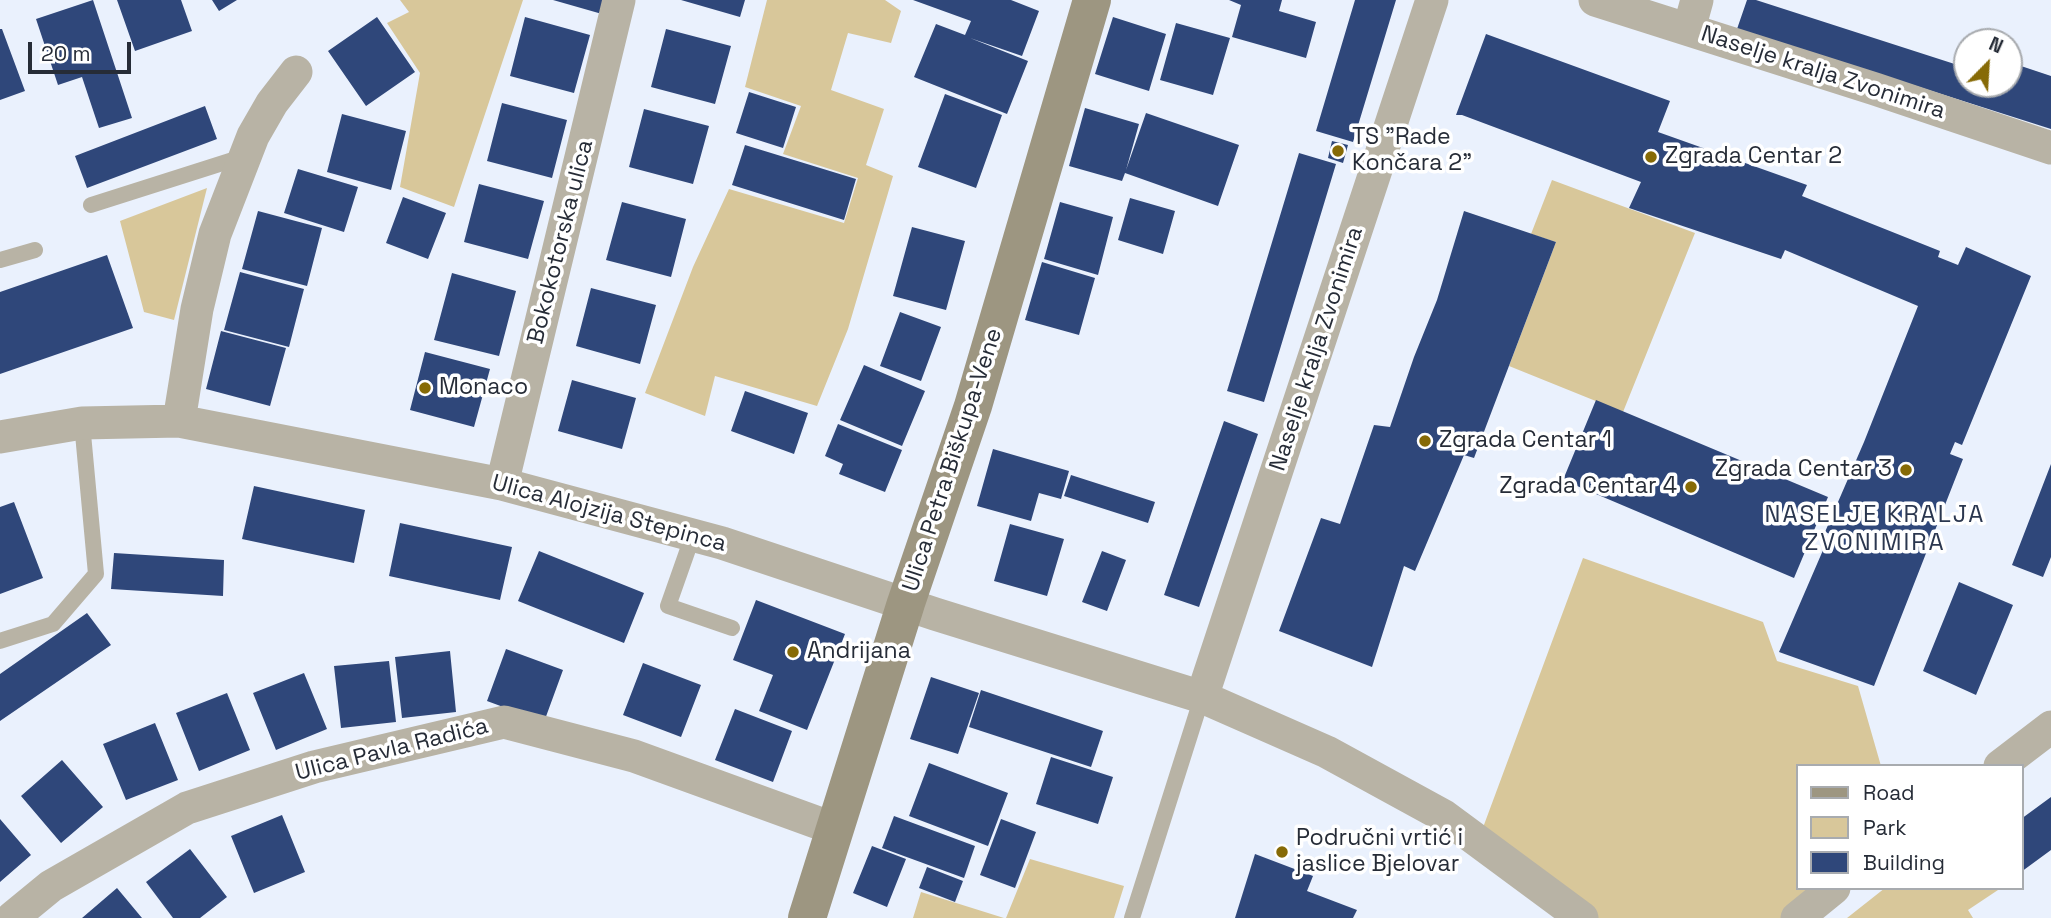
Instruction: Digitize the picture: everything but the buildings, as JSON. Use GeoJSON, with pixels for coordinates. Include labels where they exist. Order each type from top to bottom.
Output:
{"type":"FeatureCollection","features":[{"type":"Feature","properties":{"kind":"main road","name":"Ulica Petra Biškupa-Vene"},"geometry":{"type":"LineString","coordinates":[[807,918],[906,603],[973,406],[1092,0]]}},
{"type":"Feature","properties":{"kind":"street","name":"Bokokotorska ulica"},"geometry":{"type":"LineString","coordinates":[[502,484],[619,0]]}},
{"type":"Feature","properties":{"kind":"street","name":"Naselje kralja Zvonimira"},"geometry":{"type":"LineString","coordinates":[[1202,698],[1432,0]]}},
{"type":"Feature","properties":{"kind":"street","name":"Naselje kralja Zvonimira"},"geometry":{"type":"LineString","coordinates":[[1595,0],[1693,15],[2051,148]]}},
{"type":"Feature","properties":{"kind":"street"},"geometry":{"type":"LineString","coordinates":[[179,421],[197,309],[215,234],[245,156],[272,103],[296,72]]}},
{"type":"Feature","properties":{"kind":"street","name":"Ulica Alojzija Stepinca"},"geometry":{"type":"LineString","coordinates":[[0,438],[82,423],[179,421],[502,484],[693,535],[1202,698],[1327,752],[1444,816],[1582,918]]}},
{"type":"Feature","properties":{"kind":"street","name":"Ulica Pavla Radića"},"geometry":{"type":"LineString","coordinates":[[12,918],[51,886],[187,808],[314,767],[504,722],[634,756],[835,829]]}},
{"type":"Feature","properties":{"kind":"street"},"geometry":{"type":"LineString","coordinates":[[2003,764],[2051,727]]}},
{"type":"Feature","properties":{"kind":"street"},"geometry":{"type":"LineString","coordinates":[[1797,918],[1832,890]]}},
{"type":"Feature","properties":{"kind":"lane"},"geometry":{"type":"LineString","coordinates":[[91,205],[245,156]]}},
{"type":"Feature","properties":{"kind":"lane"},"geometry":{"type":"LineString","coordinates":[[0,260],[35,250]]}},
{"type":"Feature","properties":{"kind":"lane"},"geometry":{"type":"LineString","coordinates":[[0,641],[53,624],[96,574],[82,423]]}},
{"type":"Feature","properties":{"kind":"lane"},"geometry":{"type":"LineString","coordinates":[[693,535],[668,606],[732,628]]}},
{"type":"Feature","properties":{"kind":"lane"},"geometry":{"type":"LineString","coordinates":[[1132,918],[1202,698]]}},
{"type":"Feature","properties":{"kind":"green space"},"geometry":{"type":"Polygon","coordinates":[[[400,0],[523,0],[454,207],[400,187],[420,73],[387,23],[409,12],[400,0]]]}},
{"type":"Feature","properties":{"kind":"green space"},"geometry":{"type":"Polygon","coordinates":[[[767,0],[885,0],[901,11],[891,43],[848,33],[831,90],[884,109],[866,165],[893,176],[848,329],[817,406],[715,376],[705,416],[645,393],[693,267],[729,189],[844,223],[858,178],[783,154],[801,106],[745,87],[767,0]]]}},
{"type":"Feature","properties":{"kind":"green space"},"geometry":{"type":"Polygon","coordinates":[[[1552,180],[1695,233],[1623,412],[1509,366],[1556,242],[1531,234],[1552,180]]]}},
{"type":"Feature","properties":{"kind":"green space"},"geometry":{"type":"Polygon","coordinates":[[[207,188],[174,320],[144,312],[120,221],[207,188]]]}},
{"type":"Feature","properties":{"kind":"green space"},"geometry":{"type":"Polygon","coordinates":[[[1583,558],[1763,622],[1777,661],[1858,686],[1880,764],[1796,764],[1796,890],[1831,890],[1796,918],[1582,918],[1478,841],[1583,558]]]}},
{"type":"Feature","properties":{"kind":"green space"},"geometry":{"type":"Polygon","coordinates":[[[1030,859],[1124,886],[1114,918],[1006,918],[1030,859]]]}},
{"type":"Feature","properties":{"kind":"green space"},"geometry":{"type":"Polygon","coordinates":[[[1882,890],[1998,890],[1968,910],[1973,918],[1847,918],[1882,890]]]}},
{"type":"Feature","properties":{"kind":"green space"},"geometry":{"type":"Polygon","coordinates":[[[921,892],[1004,918],[913,918],[921,892]]]}},
{"type":"Feature","properties":{"kind":"place","name":"TS \"Rade Končara 2\""},"geometry":{"type":"Point","coordinates":[1338,151]}},
{"type":"Feature","properties":{"kind":"place","name":"Zgrada Centar 2"},"geometry":{"type":"Point","coordinates":[1651,157]}},
{"type":"Feature","properties":{"kind":"place","name":"Monaco"},"geometry":{"type":"Point","coordinates":[425,388]}},
{"type":"Feature","properties":{"kind":"place","name":"Zgrada Centar 1"},"geometry":{"type":"Point","coordinates":[1425,441]}},
{"type":"Feature","properties":{"kind":"place","name":"Zgrada Centar 3"},"geometry":{"type":"Point","coordinates":[1906,470]}},
{"type":"Feature","properties":{"kind":"place","name":"Zgrada Centar 4"},"geometry":{"type":"Point","coordinates":[1691,487]}},
{"type":"Feature","properties":{"kind":"place","name":"Andrijana"},"geometry":{"type":"Point","coordinates":[793,652]}},
{"type":"Feature","properties":{"kind":"place","name":"Područni vrtić i jaslice Bjelovar"},"geometry":{"type":"Point","coordinates":[1282,852]}},
{"type":"Feature","properties":{"kind":"district","name":"NASELJE KRALJA ZVONIMIRA"},"geometry":{"type":"Point","coordinates":[1875,529]}}]}
